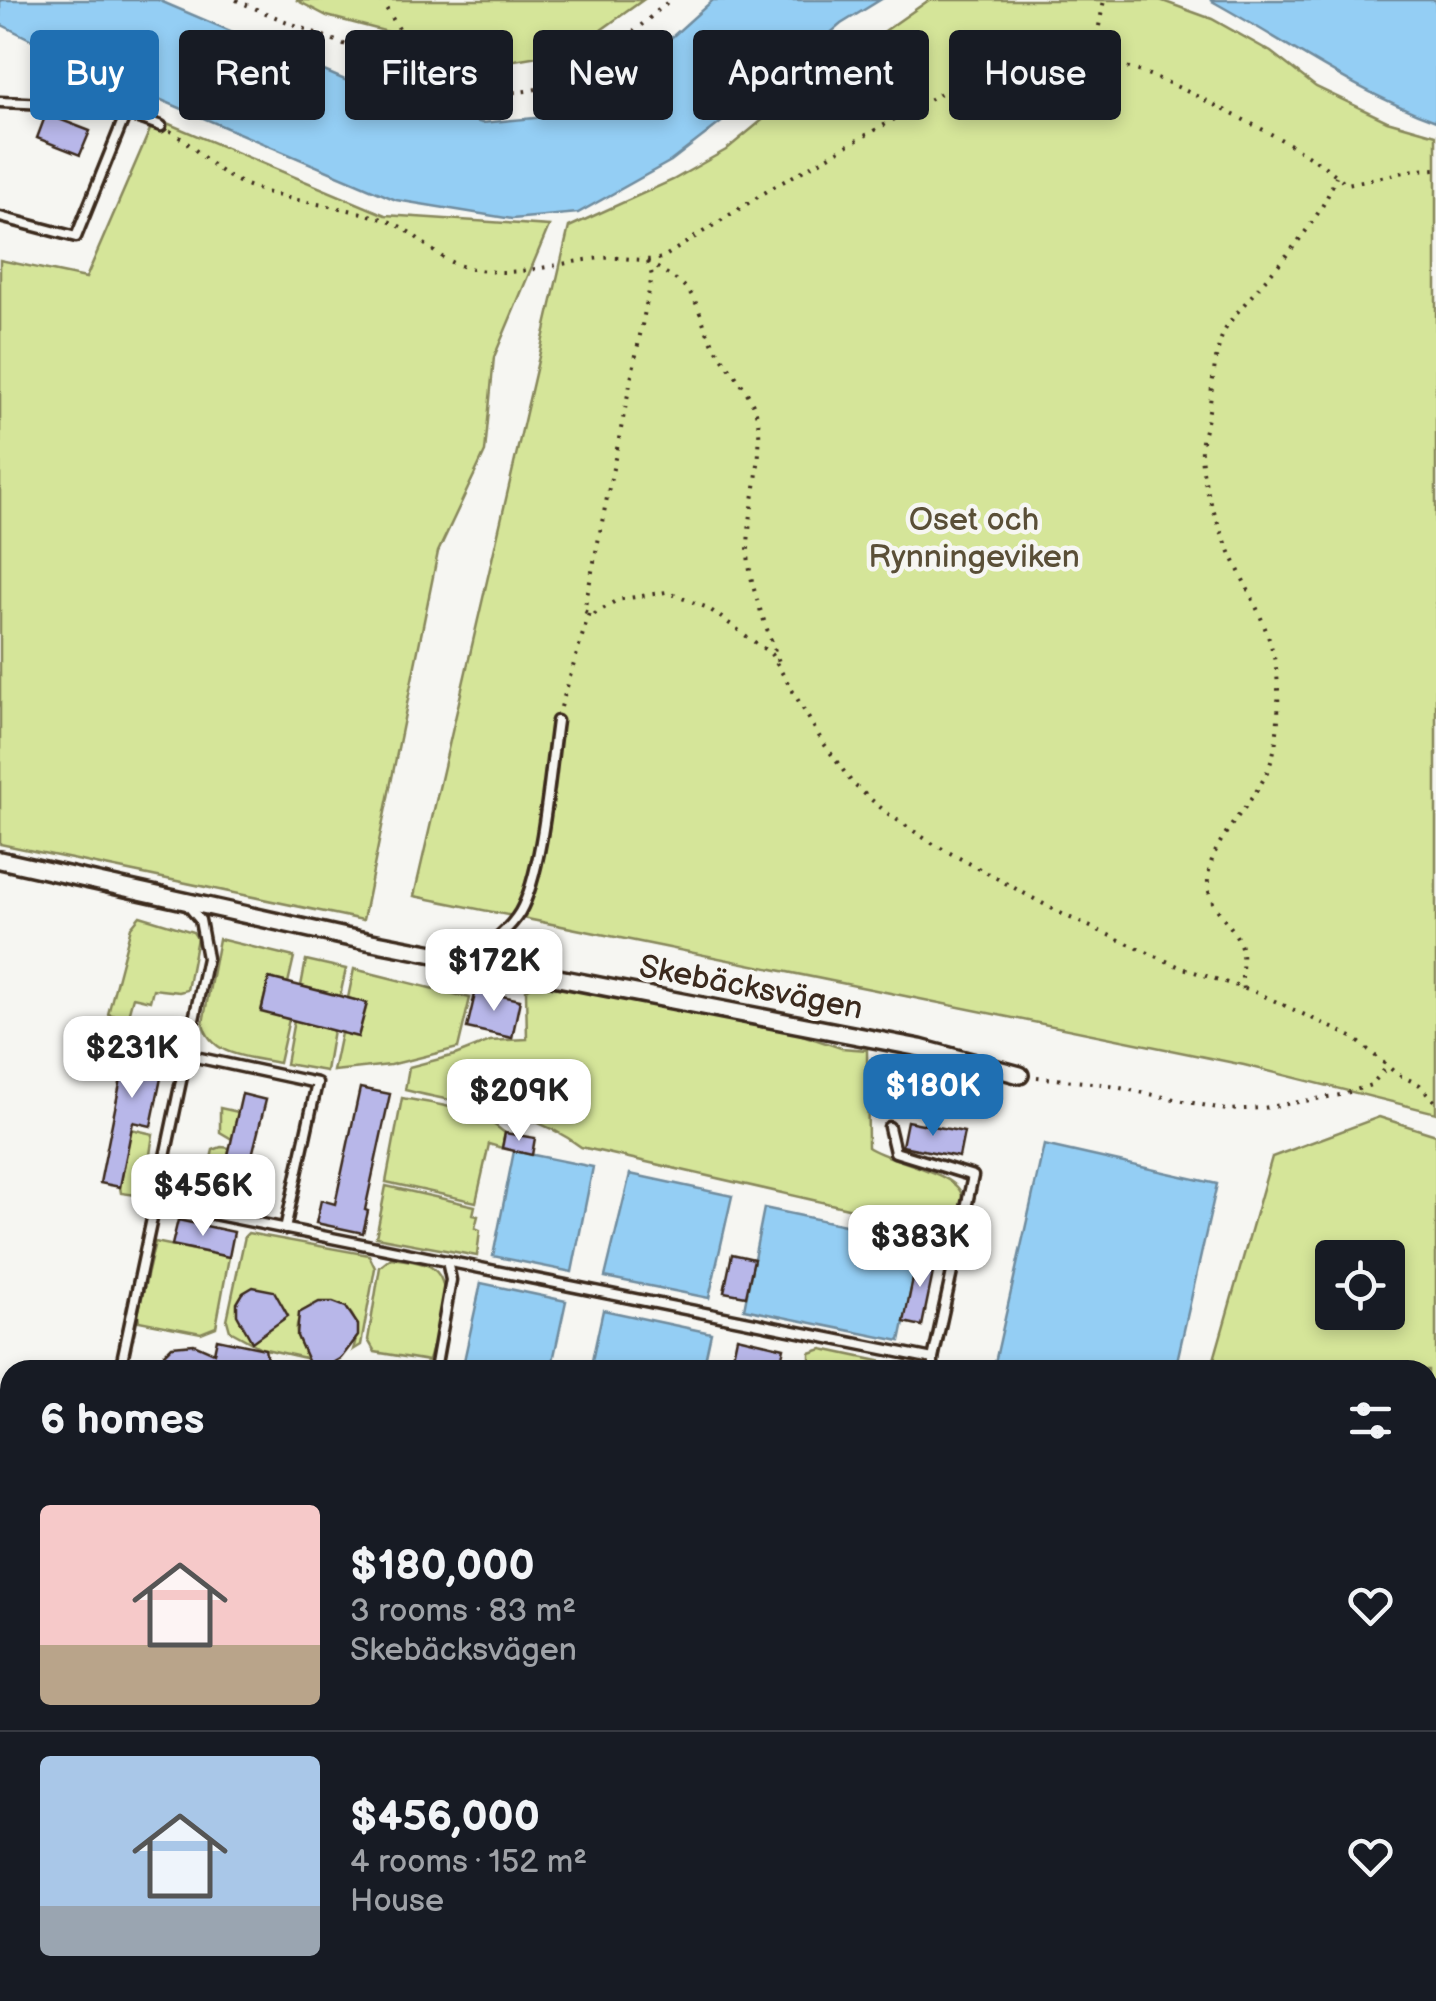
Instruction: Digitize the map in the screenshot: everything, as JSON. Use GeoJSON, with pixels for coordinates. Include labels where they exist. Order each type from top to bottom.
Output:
{"type":"FeatureCollection","features":[{"type":"Feature","properties":{"kind":"street","name":"Skebäcksvägen"},"geometry":{"type":"LineString","coordinates":[[0,860],[346,937],[920,1048],[1020,1076]]}},
{"type":"Feature","properties":{"kind":"lane"},"geometry":{"type":"LineString","coordinates":[[0,102],[30,103]]}},
{"type":"Feature","properties":{"kind":"lane"},"geometry":{"type":"LineString","coordinates":[[0,217],[76,236],[123,120]]}},
{"type":"Feature","properties":{"kind":"lane"},"geometry":{"type":"LineString","coordinates":[[145,120],[161,126]]}},
{"type":"Feature","properties":{"kind":"lane"},"geometry":{"type":"LineString","coordinates":[[469,960],[520,912],[531,880],[557,721]]}},
{"type":"Feature","properties":{"kind":"lane"},"geometry":{"type":"LineString","coordinates":[[122,1360],[207,958],[200,920],[182,899]]}},
{"type":"Feature","properties":{"kind":"lane"},"geometry":{"type":"LineString","coordinates":[[186,1055],[316,1084],[285,1228]]}},
{"type":"Feature","properties":{"kind":"lane"},"geometry":{"type":"LineString","coordinates":[[154,1202],[932,1359],[973,1176],[895,1152],[890,1127]]}},
{"type":"Feature","properties":{"kind":"lane"},"geometry":{"type":"LineString","coordinates":[[437,1360],[451,1280],[447,1261]]}},
{"type":"Feature","properties":{"kind":"path"},"geometry":{"type":"LineString","coordinates":[[236,0],[345,44]]}},
{"type":"Feature","properties":{"kind":"path"},"geometry":{"type":"LineString","coordinates":[[381,0],[400,30]]}},
{"type":"Feature","properties":{"kind":"path"},"geometry":{"type":"LineString","coordinates":[[513,91],[551,85],[617,47],[670,0]]}},
{"type":"Feature","properties":{"kind":"path"},"geometry":{"type":"LineString","coordinates":[[1098,30],[1104,0]]}},
{"type":"Feature","properties":{"kind":"path"},"geometry":{"type":"LineString","coordinates":[[1121,64],[1182,88],[1278,138],[1347,184],[1436,169]]}},
{"type":"Feature","properties":{"kind":"path"},"geometry":{"type":"LineString","coordinates":[[161,126],[188,142],[234,180],[317,206],[390,222],[406,229],[442,258],[505,274],[608,258],[648,262],[662,258],[772,188],[949,88]]}},
{"type":"Feature","properties":{"kind":"path"},"geometry":{"type":"LineString","coordinates":[[1243,989],[1242,950],[1237,936],[1212,902],[1208,884],[1210,867],[1222,839],[1268,772],[1277,730],[1278,688],[1264,620],[1233,559],[1207,486],[1200,452],[1221,337],[1308,229],[1327,202],[1336,174]]}},
{"type":"Feature","properties":{"kind":"path"},"geometry":{"type":"LineString","coordinates":[[648,262],[652,276],[584,611],[593,615],[617,600],[635,595],[666,592],[684,597],[744,632],[780,666]]}},
{"type":"Feature","properties":{"kind":"path"},"geometry":{"type":"LineString","coordinates":[[648,262],[686,288],[724,364],[748,393],[758,417],[760,446],[748,555],[759,605],[780,666],[822,741],[854,784],[930,842],[1064,915],[1354,1038],[1388,1066],[1420,1085],[1436,1103]]}},
{"type":"Feature","properties":{"kind":"path"},"geometry":{"type":"LineString","coordinates":[[557,721],[588,613]]}},
{"type":"Feature","properties":{"kind":"path"},"geometry":{"type":"LineString","coordinates":[[1020,1076],[1101,1084],[1227,1110],[1263,1108],[1340,1094],[1371,1085],[1388,1066]]}},
{"type":"Feature","properties":{"kind":"green space"},"geometry":{"type":"Polygon","coordinates":[[[296,0],[643,0],[601,30],[533,30],[533,57],[513,60],[513,30],[381,30],[327,16],[296,0]]]}},
{"type":"Feature","properties":{"kind":"green space","name":"Oset och Rynningeviken"},"geometry":{"type":"Polygon","coordinates":[[[929,0],[1160,0],[1212,19],[1271,52],[1316,87],[1387,121],[1436,135],[1436,1113],[1244,1065],[414,896],[569,227],[673,180],[726,150],[762,120],[929,120],[929,30],[886,30],[929,0]]]}},
{"type":"Feature","properties":{"kind":"green space"},"geometry":{"type":"Polygon","coordinates":[[[154,120],[385,215],[549,226],[494,357],[485,452],[438,552],[363,920],[0,844],[0,260],[86,278],[154,120]]]}},
{"type":"Feature","properties":{"kind":"green space"},"geometry":{"type":"Polygon","coordinates":[[[140,916],[193,932],[197,938],[187,990],[153,989],[150,1001],[133,997],[127,1019],[108,1014],[131,927],[140,916]]]}},
{"type":"Feature","properties":{"kind":"green space"},"geometry":{"type":"Polygon","coordinates":[[[219,939],[294,957],[288,983],[269,978],[261,1011],[289,1019],[279,1063],[233,1054],[207,1034],[203,1023],[219,939]]]}},
{"type":"Feature","properties":{"kind":"green space"},"geometry":{"type":"Polygon","coordinates":[[[306,960],[346,969],[340,996],[301,986],[306,960]]]}},
{"type":"Feature","properties":{"kind":"green space"},"geometry":{"type":"Polygon","coordinates":[[[354,969],[470,998],[458,1048],[390,1065],[333,1071],[341,1033],[358,1037],[367,1004],[348,998],[354,969]]]}},
{"type":"Feature","properties":{"kind":"green space"},"geometry":{"type":"Polygon","coordinates":[[[537,984],[709,1004],[841,1048],[867,1050],[868,1147],[938,1175],[959,1189],[961,1209],[954,1227],[944,1230],[581,1147],[519,1116],[405,1090],[409,1067],[490,1041],[527,1039],[526,990],[537,984]]]}},
{"type":"Feature","properties":{"kind":"green space"},"geometry":{"type":"Polygon","coordinates":[[[294,1020],[333,1030],[326,1071],[286,1064],[294,1020]]]}},
{"type":"Feature","properties":{"kind":"green space"},"geometry":{"type":"Polygon","coordinates":[[[402,1098],[470,1113],[505,1133],[502,1148],[489,1144],[476,1202],[386,1182],[402,1098]]]}},
{"type":"Feature","properties":{"kind":"green space"},"geometry":{"type":"Polygon","coordinates":[[[220,1108],[238,1112],[232,1139],[220,1132],[220,1108]]]}},
{"type":"Feature","properties":{"kind":"green space"},"geometry":{"type":"Polygon","coordinates":[[[1379,1117],[1436,1135],[1436,1360],[1214,1360],[1272,1157],[1379,1117]]]}},
{"type":"Feature","properties":{"kind":"green space"},"geometry":{"type":"Polygon","coordinates":[[[131,1129],[153,1134],[144,1196],[121,1193],[131,1129]]]}},
{"type":"Feature","properties":{"kind":"green space"},"geometry":{"type":"Polygon","coordinates":[[[230,1148],[244,1185],[272,1190],[267,1211],[259,1213],[205,1199],[213,1150],[230,1148]]]}},
{"type":"Feature","properties":{"kind":"green space"},"geometry":{"type":"Polygon","coordinates":[[[386,1186],[475,1206],[475,1228],[480,1230],[477,1256],[376,1237],[386,1186]]]}},
{"type":"Feature","properties":{"kind":"green space"},"geometry":{"type":"Polygon","coordinates":[[[248,1233],[369,1255],[375,1268],[361,1345],[353,1350],[356,1329],[351,1314],[328,1303],[304,1312],[297,1323],[299,1341],[310,1359],[261,1348],[230,1331],[227,1320],[248,1233]]]}},
{"type":"Feature","properties":{"kind":"green space"},"geometry":{"type":"Polygon","coordinates":[[[155,1242],[229,1257],[216,1327],[201,1333],[139,1321],[155,1242]]]}},
{"type":"Feature","properties":{"kind":"green space"},"geometry":{"type":"Polygon","coordinates":[[[391,1258],[417,1262],[439,1275],[443,1312],[429,1360],[375,1352],[368,1340],[380,1267],[391,1258]]]}},
{"type":"Feature","properties":{"kind":"green space"},"geometry":{"type":"Polygon","coordinates":[[[822,1349],[874,1360],[810,1360],[810,1353],[822,1349]]]}},
{"type":"Feature","properties":{"kind":"water"},"geometry":{"type":"Polygon","coordinates":[[[0,0],[158,0],[228,30],[179,30],[179,108],[159,99],[159,30],[30,30],[30,39],[2,25],[0,28],[0,0]]]}},
{"type":"Feature","properties":{"kind":"water"},"geometry":{"type":"Polygon","coordinates":[[[713,0],[880,0],[834,30],[693,30],[693,120],[724,120],[671,161],[578,213],[512,219],[396,200],[208,120],[325,120],[325,71],[345,80],[345,120],[673,120],[673,36],[713,0]]]}},
{"type":"Feature","properties":{"kind":"water"},"geometry":{"type":"Polygon","coordinates":[[[1210,0],[1436,0],[1436,121],[1349,81],[1210,0]]]}},
{"type":"Feature","properties":{"kind":"water"},"geometry":{"type":"Polygon","coordinates":[[[1044,1145],[1217,1184],[1177,1360],[996,1360],[1044,1145]]]}},
{"type":"Feature","properties":{"kind":"water"},"geometry":{"type":"Polygon","coordinates":[[[514,1151],[593,1167],[572,1272],[493,1256],[514,1151]]]}},
{"type":"Feature","properties":{"kind":"water"},"geometry":{"type":"Polygon","coordinates":[[[630,1174],[732,1196],[709,1298],[605,1277],[630,1174]]]}},
{"type":"Feature","properties":{"kind":"water"},"geometry":{"type":"Polygon","coordinates":[[[764,1208],[921,1241],[900,1341],[744,1309],[764,1208]]]}},
{"type":"Feature","properties":{"kind":"water"},"geometry":{"type":"Polygon","coordinates":[[[481,1283],[566,1301],[553,1360],[464,1360],[481,1283]]]}},
{"type":"Feature","properties":{"kind":"water"},"geometry":{"type":"Polygon","coordinates":[[[603,1310],[711,1333],[705,1360],[592,1360],[603,1310]]]}},
{"type":"Feature","properties":{"kind":"building"},"geometry":{"type":"Polygon","coordinates":[[[44,120],[62,120],[90,131],[80,155],[37,138],[44,120]]]}},
{"type":"Feature","properties":{"kind":"building"},"geometry":{"type":"Polygon","coordinates":[[[269,978],[367,1003],[358,1037],[261,1012],[269,978]]]}},
{"type":"Feature","properties":{"kind":"building"},"geometry":{"type":"Polygon","coordinates":[[[476,990],[520,1000],[512,1038],[467,1028],[476,990]]]}},
{"type":"Feature","properties":{"kind":"building"},"geometry":{"type":"Polygon","coordinates":[[[131,1029],[162,1035],[153,1077],[161,1078],[151,1126],[133,1122],[120,1187],[100,1183],[131,1029]]]}},
{"type":"Feature","properties":{"kind":"building"},"geometry":{"type":"Polygon","coordinates":[[[360,1088],[390,1094],[363,1233],[316,1223],[321,1200],[335,1204],[360,1088]]]}},
{"type":"Feature","properties":{"kind":"building"},"geometry":{"type":"Polygon","coordinates":[[[242,1094],[266,1100],[244,1187],[222,1182],[242,1094]]]}},
{"type":"Feature","properties":{"kind":"building"},"geometry":{"type":"Polygon","coordinates":[[[907,1121],[964,1132],[959,1157],[902,1146],[907,1121]]]}},
{"type":"Feature","properties":{"kind":"building"},"geometry":{"type":"Polygon","coordinates":[[[505,1133],[535,1138],[532,1155],[502,1148],[505,1133]]]}},
{"type":"Feature","properties":{"kind":"building"},"geometry":{"type":"Polygon","coordinates":[[[178,1220],[234,1232],[229,1257],[172,1245],[178,1220]]]}},
{"type":"Feature","properties":{"kind":"building"},"geometry":{"type":"Polygon","coordinates":[[[732,1254],[754,1259],[746,1296],[724,1292],[732,1254]]]}},
{"type":"Feature","properties":{"kind":"building"},"geometry":{"type":"Polygon","coordinates":[[[918,1255],[936,1258],[922,1326],[904,1322],[918,1255]]]}},
{"type":"Feature","properties":{"kind":"building"},"geometry":{"type":"Polygon","coordinates":[[[253,1287],[274,1291],[288,1316],[252,1342],[237,1315],[237,1303],[253,1287]]]}},
{"type":"Feature","properties":{"kind":"building"},"geometry":{"type":"Polygon","coordinates":[[[319,1302],[346,1307],[358,1325],[358,1336],[338,1360],[308,1360],[297,1336],[299,1313],[319,1302]]]}},
{"type":"Feature","properties":{"kind":"building"},"geometry":{"type":"Polygon","coordinates":[[[737,1337],[784,1348],[781,1360],[732,1360],[737,1337]]]}},
{"type":"Feature","properties":{"kind":"building"},"geometry":{"type":"Polygon","coordinates":[[[217,1339],[265,1349],[267,1360],[162,1360],[172,1346],[194,1344],[214,1353],[217,1339]]]}}]}
